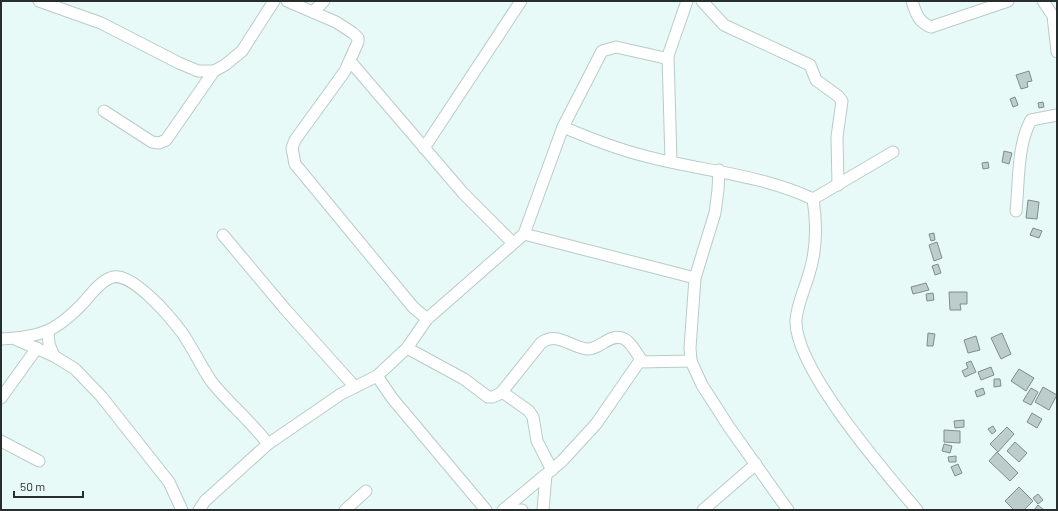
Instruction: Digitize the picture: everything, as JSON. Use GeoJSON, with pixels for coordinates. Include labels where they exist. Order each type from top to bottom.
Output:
{"type":"FeatureCollection","features":[{"type":"Feature","properties":{"kind":"street"},"geometry":{"type":"LineString","coordinates":[[39,1],[101,23],[179,63],[198,71],[214,71]]}},
{"type":"Feature","properties":{"kind":"street"},"geometry":{"type":"LineString","coordinates":[[104,111],[152,142],[162,142],[166,140],[214,71],[225,65],[242,51],[274,1]]}},
{"type":"Feature","properties":{"kind":"street"},"geometry":{"type":"LineString","coordinates":[[287,1],[346,28],[358,38],[358,46],[350,61],[314,116],[295,140],[292,148],[292,156],[301,173],[413,306],[427,319]]}},
{"type":"Feature","properties":{"kind":"street"},"geometry":{"type":"LineString","coordinates":[[313,12],[324,1]]}},
{"type":"Feature","properties":{"kind":"street"},"geometry":{"type":"LineString","coordinates":[[424,148],[521,1]]}},
{"type":"Feature","properties":{"kind":"street"},"geometry":{"type":"LineString","coordinates":[[671,161],[668,56],[687,1]]}},
{"type":"Feature","properties":{"kind":"street"},"geometry":{"type":"LineString","coordinates":[[702,1],[724,25],[810,65],[816,80],[838,96],[842,101],[837,137],[838,184]]}},
{"type":"Feature","properties":{"kind":"street"},"geometry":{"type":"LineString","coordinates":[[912,1],[918,17],[924,24],[932,26],[1008,1]]}},
{"type":"Feature","properties":{"kind":"street"},"geometry":{"type":"LineString","coordinates":[[1043,1],[1053,16],[1057,52]]}},
{"type":"Feature","properties":{"kind":"street"},"geometry":{"type":"LineString","coordinates":[[199,510],[205,501],[268,444],[341,394],[377,376],[407,348],[427,319],[524,234],[563,127],[602,51],[616,47],[664,58],[668,56]]}},
{"type":"Feature","properties":{"kind":"street"},"geometry":{"type":"LineString","coordinates":[[350,61],[463,192],[513,243]]}},
{"type":"Feature","properties":{"kind":"street"},"geometry":{"type":"LineString","coordinates":[[1016,211],[1020,160],[1031,120],[1042,117],[1057,116]]}},
{"type":"Feature","properties":{"kind":"street"},"geometry":{"type":"LineString","coordinates":[[563,127],[606,145],[642,156],[737,174],[776,184],[813,198],[893,152]]}},
{"type":"Feature","properties":{"kind":"street"},"geometry":{"type":"LineString","coordinates":[[719,170],[718,190],[714,213],[696,278],[690,348],[691,361],[702,385],[788,510]]}},
{"type":"Feature","properties":{"kind":"street"},"geometry":{"type":"LineString","coordinates":[[718,190],[737,174]]}},
{"type":"Feature","properties":{"kind":"street"},"geometry":{"type":"LineString","coordinates":[[813,198],[816,230],[815,250],[796,321],[799,341],[815,375],[865,448],[917,510]]}},
{"type":"Feature","properties":{"kind":"street"},"geometry":{"type":"LineString","coordinates":[[524,234],[696,278]]}},
{"type":"Feature","properties":{"kind":"street"},"geometry":{"type":"LineString","coordinates":[[223,236],[285,310],[355,387]]}},
{"type":"Feature","properties":{"kind":"street"},"geometry":{"type":"LineString","coordinates":[[1,340],[48,332],[72,316],[100,285],[110,277],[120,276],[131,281],[168,316],[182,334],[211,381],[268,444]]}},
{"type":"Feature","properties":{"kind":"street"},"geometry":{"type":"LineString","coordinates":[[48,332],[49,344],[54,356]]}},
{"type":"Feature","properties":{"kind":"street"},"geometry":{"type":"LineString","coordinates":[[407,348],[464,379],[488,397],[493,397],[501,393],[541,343],[547,338],[555,338],[586,349],[593,348],[615,337],[621,338],[626,340],[642,361]]}},
{"type":"Feature","properties":{"kind":"street"},"geometry":{"type":"LineString","coordinates":[[14,339],[54,356],[75,369],[101,396],[169,482],[182,510]]}},
{"type":"Feature","properties":{"kind":"street"},"geometry":{"type":"LineString","coordinates":[[1,398],[37,348]]}},
{"type":"Feature","properties":{"kind":"street"},"geometry":{"type":"LineString","coordinates":[[503,510],[549,472],[596,424],[621,390],[635,365],[642,361],[691,361]]}},
{"type":"Feature","properties":{"kind":"street"},"geometry":{"type":"LineString","coordinates":[[377,376],[392,398],[486,510]]}},
{"type":"Feature","properties":{"kind":"street"},"geometry":{"type":"LineString","coordinates":[[501,393],[505,394],[529,410],[533,417],[537,441],[549,472],[542,510]]}},
{"type":"Feature","properties":{"kind":"street"},"geometry":{"type":"LineString","coordinates":[[1,441],[39,461]]}},
{"type":"Feature","properties":{"kind":"street"},"geometry":{"type":"LineString","coordinates":[[703,510],[756,464]]}},
{"type":"Feature","properties":{"kind":"street"},"geometry":{"type":"LineString","coordinates":[[345,510],[366,491]]}},
{"type":"Feature","properties":{"kind":"street"},"geometry":{"type":"LineString","coordinates":[[514,510],[522,510]]}},
{"type":"Feature","properties":{"kind":"building"},"geometry":{"type":"Polygon","coordinates":[[[1029,71],[1032,81],[1027,82],[1028,87],[1021,89],[1016,75],[1029,71]]]}},
{"type":"Feature","properties":{"kind":"building"},"geometry":{"type":"Polygon","coordinates":[[[1015,97],[1018,105],[1013,107],[1010,99],[1015,97]]]}},
{"type":"Feature","properties":{"kind":"building"},"geometry":{"type":"Polygon","coordinates":[[[1043,102],[1044,107],[1039,108],[1038,103],[1043,102]]]}},
{"type":"Feature","properties":{"kind":"building"},"geometry":{"type":"Polygon","coordinates":[[[1004,151],[1012,153],[1009,164],[1002,162],[1004,151]]]}},
{"type":"Feature","properties":{"kind":"building"},"geometry":{"type":"Polygon","coordinates":[[[988,162],[989,168],[983,169],[982,163],[988,162]]]}},
{"type":"Feature","properties":{"kind":"building"},"geometry":{"type":"Polygon","coordinates":[[[1028,200],[1039,202],[1037,219],[1026,218],[1028,200]]]}},
{"type":"Feature","properties":{"kind":"building"},"geometry":{"type":"Polygon","coordinates":[[[1033,228],[1042,231],[1039,238],[1030,235],[1033,228]]]}},
{"type":"Feature","properties":{"kind":"building"},"geometry":{"type":"Polygon","coordinates":[[[934,233],[935,240],[931,241],[929,234],[934,233]]]}},
{"type":"Feature","properties":{"kind":"building"},"geometry":{"type":"Polygon","coordinates":[[[937,242],[942,258],[934,261],[929,245],[937,242]]]}},
{"type":"Feature","properties":{"kind":"building"},"geometry":{"type":"Polygon","coordinates":[[[938,264],[941,273],[935,275],[932,266],[938,264]]]}},
{"type":"Feature","properties":{"kind":"building"},"geometry":{"type":"Polygon","coordinates":[[[926,283],[929,290],[913,294],[911,287],[926,283]]]}},
{"type":"Feature","properties":{"kind":"building"},"geometry":{"type":"Polygon","coordinates":[[[949,292],[967,292],[967,304],[960,304],[961,310],[950,310],[949,292]]]}},
{"type":"Feature","properties":{"kind":"building"},"geometry":{"type":"Polygon","coordinates":[[[933,293],[934,300],[927,301],[926,294],[933,293]]]}},
{"type":"Feature","properties":{"kind":"building"},"geometry":{"type":"Polygon","coordinates":[[[928,333],[935,334],[933,346],[927,346],[928,333]]]}},
{"type":"Feature","properties":{"kind":"building"},"geometry":{"type":"Polygon","coordinates":[[[1002,333],[1011,354],[1001,359],[991,338],[1002,333]]]}},
{"type":"Feature","properties":{"kind":"building"},"geometry":{"type":"Polygon","coordinates":[[[976,336],[980,350],[968,353],[964,340],[976,336]]]}},
{"type":"Feature","properties":{"kind":"building"},"geometry":{"type":"Polygon","coordinates":[[[971,361],[976,372],[965,377],[962,371],[968,368],[966,363],[971,361]]]}},
{"type":"Feature","properties":{"kind":"building"},"geometry":{"type":"Polygon","coordinates":[[[991,367],[994,375],[981,380],[978,372],[991,367]]]}},
{"type":"Feature","properties":{"kind":"building"},"geometry":{"type":"Polygon","coordinates":[[[1019,369],[1034,378],[1026,391],[1011,381],[1019,369]]]}},
{"type":"Feature","properties":{"kind":"building"},"geometry":{"type":"Polygon","coordinates":[[[994,379],[1000,379],[1001,386],[994,387],[994,379]]]}},
{"type":"Feature","properties":{"kind":"building"},"geometry":{"type":"Polygon","coordinates":[[[1043,387],[1057,395],[1049,410],[1035,402],[1043,387]]]}},
{"type":"Feature","properties":{"kind":"building"},"geometry":{"type":"Polygon","coordinates":[[[983,388],[985,394],[977,397],[975,391],[983,388]]]}},
{"type":"Feature","properties":{"kind":"building"},"geometry":{"type":"Polygon","coordinates":[[[1031,388],[1038,392],[1031,405],[1023,401],[1031,388]]]}},
{"type":"Feature","properties":{"kind":"building"},"geometry":{"type":"Polygon","coordinates":[[[1032,413],[1042,419],[1037,428],[1027,422],[1032,413]]]}},
{"type":"Feature","properties":{"kind":"building"},"geometry":{"type":"Polygon","coordinates":[[[964,420],[964,427],[955,428],[954,421],[964,420]]]}},
{"type":"Feature","properties":{"kind":"building"},"geometry":{"type":"Polygon","coordinates":[[[993,426],[996,431],[992,434],[988,429],[993,426]]]}},
{"type":"Feature","properties":{"kind":"building"},"geometry":{"type":"Polygon","coordinates":[[[1007,427],[1014,434],[998,452],[990,444],[1007,427]]]}},
{"type":"Feature","properties":{"kind":"building"},"geometry":{"type":"Polygon","coordinates":[[[944,430],[960,431],[960,443],[944,442],[944,430]]]}},
{"type":"Feature","properties":{"kind":"building"},"geometry":{"type":"Polygon","coordinates":[[[1015,442],[1027,453],[1019,462],[1007,451],[1015,442]]]}},
{"type":"Feature","properties":{"kind":"building"},"geometry":{"type":"Polygon","coordinates":[[[944,444],[952,446],[950,453],[942,451],[944,444]]]}},
{"type":"Feature","properties":{"kind":"building"},"geometry":{"type":"Polygon","coordinates":[[[997,452],[1018,473],[1010,481],[989,461],[997,452]]]}},
{"type":"Feature","properties":{"kind":"building"},"geometry":{"type":"Polygon","coordinates":[[[956,456],[956,462],[949,462],[948,457],[956,456]]]}},
{"type":"Feature","properties":{"kind":"building"},"geometry":{"type":"Polygon","coordinates":[[[958,464],[962,473],[955,476],[951,467],[958,464]]]}},
{"type":"Feature","properties":{"kind":"building"},"geometry":{"type":"Polygon","coordinates":[[[1019,487],[1033,501],[1024,510],[1014,510],[1005,501],[1019,487]]]}},
{"type":"Feature","properties":{"kind":"building"},"geometry":{"type":"Polygon","coordinates":[[[1038,494],[1043,500],[1038,504],[1033,498],[1038,494]]]}},
{"type":"Feature","properties":{"kind":"building"},"geometry":{"type":"Polygon","coordinates":[[[1038,505],[1044,510],[1034,510],[1038,505]]]}}]}
